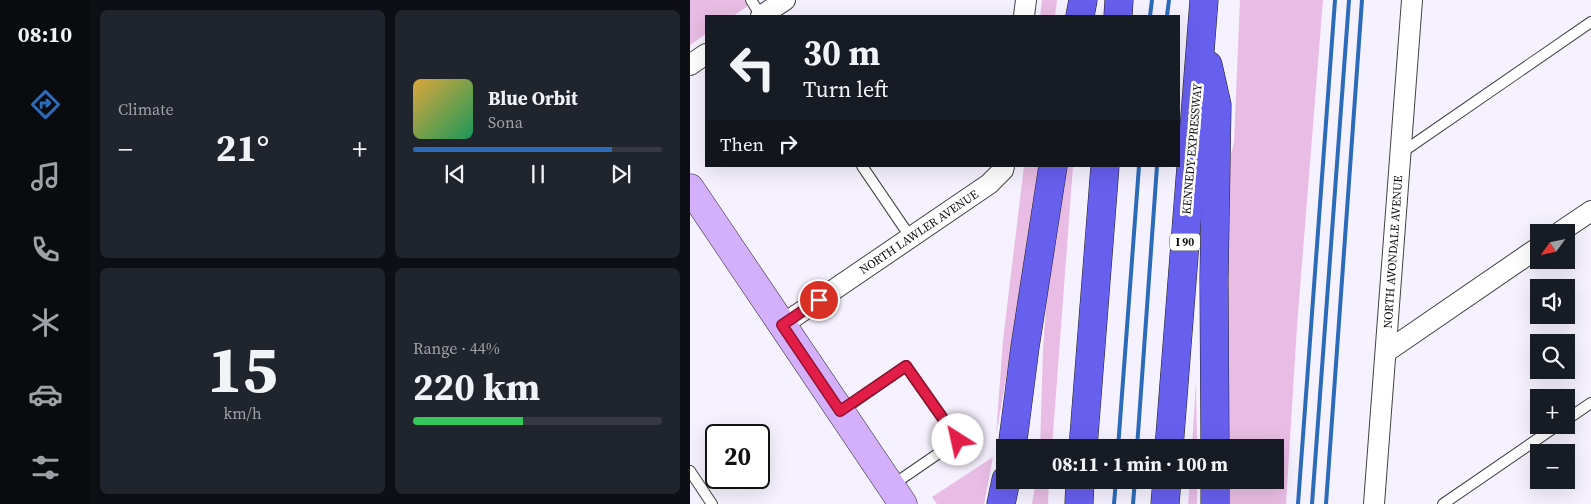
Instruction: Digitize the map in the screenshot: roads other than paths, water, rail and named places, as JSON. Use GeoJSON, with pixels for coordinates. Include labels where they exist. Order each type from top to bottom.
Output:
{"type":"FeatureCollection","features":[{"type":"Feature","properties":{"kind":"highway"},"geometry":{"type":"LineString","coordinates":[[1080,15],[1083,0]]}},
{"type":"Feature","properties":{"kind":"highway"},"geometry":{"type":"LineString","coordinates":[[1118,15],[1119,0]]}},
{"type":"Feature","properties":{"kind":"highway","name":"KENNEDY EXPRESSWAY"},"geometry":{"type":"LineString","coordinates":[[1171,439],[1204,0]]}},
{"type":"Feature","properties":{"kind":"highway"},"geometry":{"type":"LineString","coordinates":[[1201,37],[1216,105],[1214,439]]}},
{"type":"Feature","properties":{"kind":"highway"},"geometry":{"type":"LineString","coordinates":[[1013,439],[1024,347],[1053,167]]}},
{"type":"Feature","properties":{"kind":"highway"},"geometry":{"type":"LineString","coordinates":[[1084,439],[1105,167]]}},
{"type":"Feature","properties":{"kind":"highway"},"geometry":{"type":"LineString","coordinates":[[1001,504],[1004,489]]}},
{"type":"Feature","properties":{"kind":"highway"},"geometry":{"type":"LineString","coordinates":[[1079,504],[1080,489]]}},
{"type":"Feature","properties":{"kind":"highway"},"geometry":{"type":"LineString","coordinates":[[1165,504],[1166,489]]}},
{"type":"Feature","properties":{"kind":"highway"},"geometry":{"type":"LineString","coordinates":[[1215,489],[1215,504]]}},
{"type":"Feature","properties":{"kind":"main road"},"geometry":{"type":"LineString","coordinates":[[690,188],[896,495]]}},
{"type":"Feature","properties":{"kind":"street"},"geometry":{"type":"LineString","coordinates":[[762,15],[785,0]]}},
{"type":"Feature","properties":{"kind":"street"},"geometry":{"type":"LineString","coordinates":[[1024,15],[1026,0]]}},
{"type":"Feature","properties":{"kind":"street","name":"NORTH AVONDALE AVENUE"},"geometry":{"type":"LineString","coordinates":[[1374,504],[1412,0]]}},
{"type":"Feature","properties":{"kind":"street"},"geometry":{"type":"LineString","coordinates":[[690,65],[705,55]]}},
{"type":"Feature","properties":{"kind":"street","name":"NORTH LAWLER AVENUE"},"geometry":{"type":"LineString","coordinates":[[782,325],[989,184],[1003,168]]}},
{"type":"Feature","properties":{"kind":"street"},"geometry":{"type":"LineString","coordinates":[[1572,224],[1591,211]]}},
{"type":"Feature","properties":{"kind":"street"},"geometry":{"type":"LineString","coordinates":[[1386,352],[1530,253]]}},
{"type":"Feature","properties":{"kind":"lane"},"geometry":{"type":"LineString","coordinates":[[751,0],[760,15]]}},
{"type":"Feature","properties":{"kind":"lane"},"geometry":{"type":"LineString","coordinates":[[1400,153],[1591,22]]}},
{"type":"Feature","properties":{"kind":"lane"},"geometry":{"type":"LineString","coordinates":[[863,167],[911,238]]}},
{"type":"Feature","properties":{"kind":"lane"},"geometry":{"type":"LineString","coordinates":[[840,411],[906,366],[958,440],[896,495]]}},
{"type":"Feature","properties":{"kind":"lane"},"geometry":{"type":"LineString","coordinates":[[1575,414],[1591,403]]}},
{"type":"Feature","properties":{"kind":"lane"},"geometry":{"type":"LineString","coordinates":[[1443,504],[1545,434]]}},
{"type":"Feature","properties":{"kind":"lane"},"geometry":{"type":"LineString","coordinates":[[690,471],[712,504]]}},
{"type":"Feature","properties":{"kind":"railway"},"geometry":{"type":"LineString","coordinates":[[1150,15],[1152,0]]}},
{"type":"Feature","properties":{"kind":"railway"},"geometry":{"type":"LineString","coordinates":[[1167,15],[1169,0]]}},
{"type":"Feature","properties":{"kind":"railway"},"geometry":{"type":"LineString","coordinates":[[1298,504],[1335,0]]}},
{"type":"Feature","properties":{"kind":"railway"},"geometry":{"type":"LineString","coordinates":[[1312,504],[1349,0]]}},
{"type":"Feature","properties":{"kind":"railway"},"geometry":{"type":"LineString","coordinates":[[1326,504],[1362,0]]}},
{"type":"Feature","properties":{"kind":"railway"},"geometry":{"type":"LineString","coordinates":[[1119,439],[1139,167]]}},
{"type":"Feature","properties":{"kind":"railway"},"geometry":{"type":"LineString","coordinates":[[1138,439],[1157,167]]}},
{"type":"Feature","properties":{"kind":"railway"},"geometry":{"type":"LineString","coordinates":[[1114,504],[1115,489]]}},
{"type":"Feature","properties":{"kind":"railway"},"geometry":{"type":"LineString","coordinates":[[1133,504],[1134,489]]}}]}
